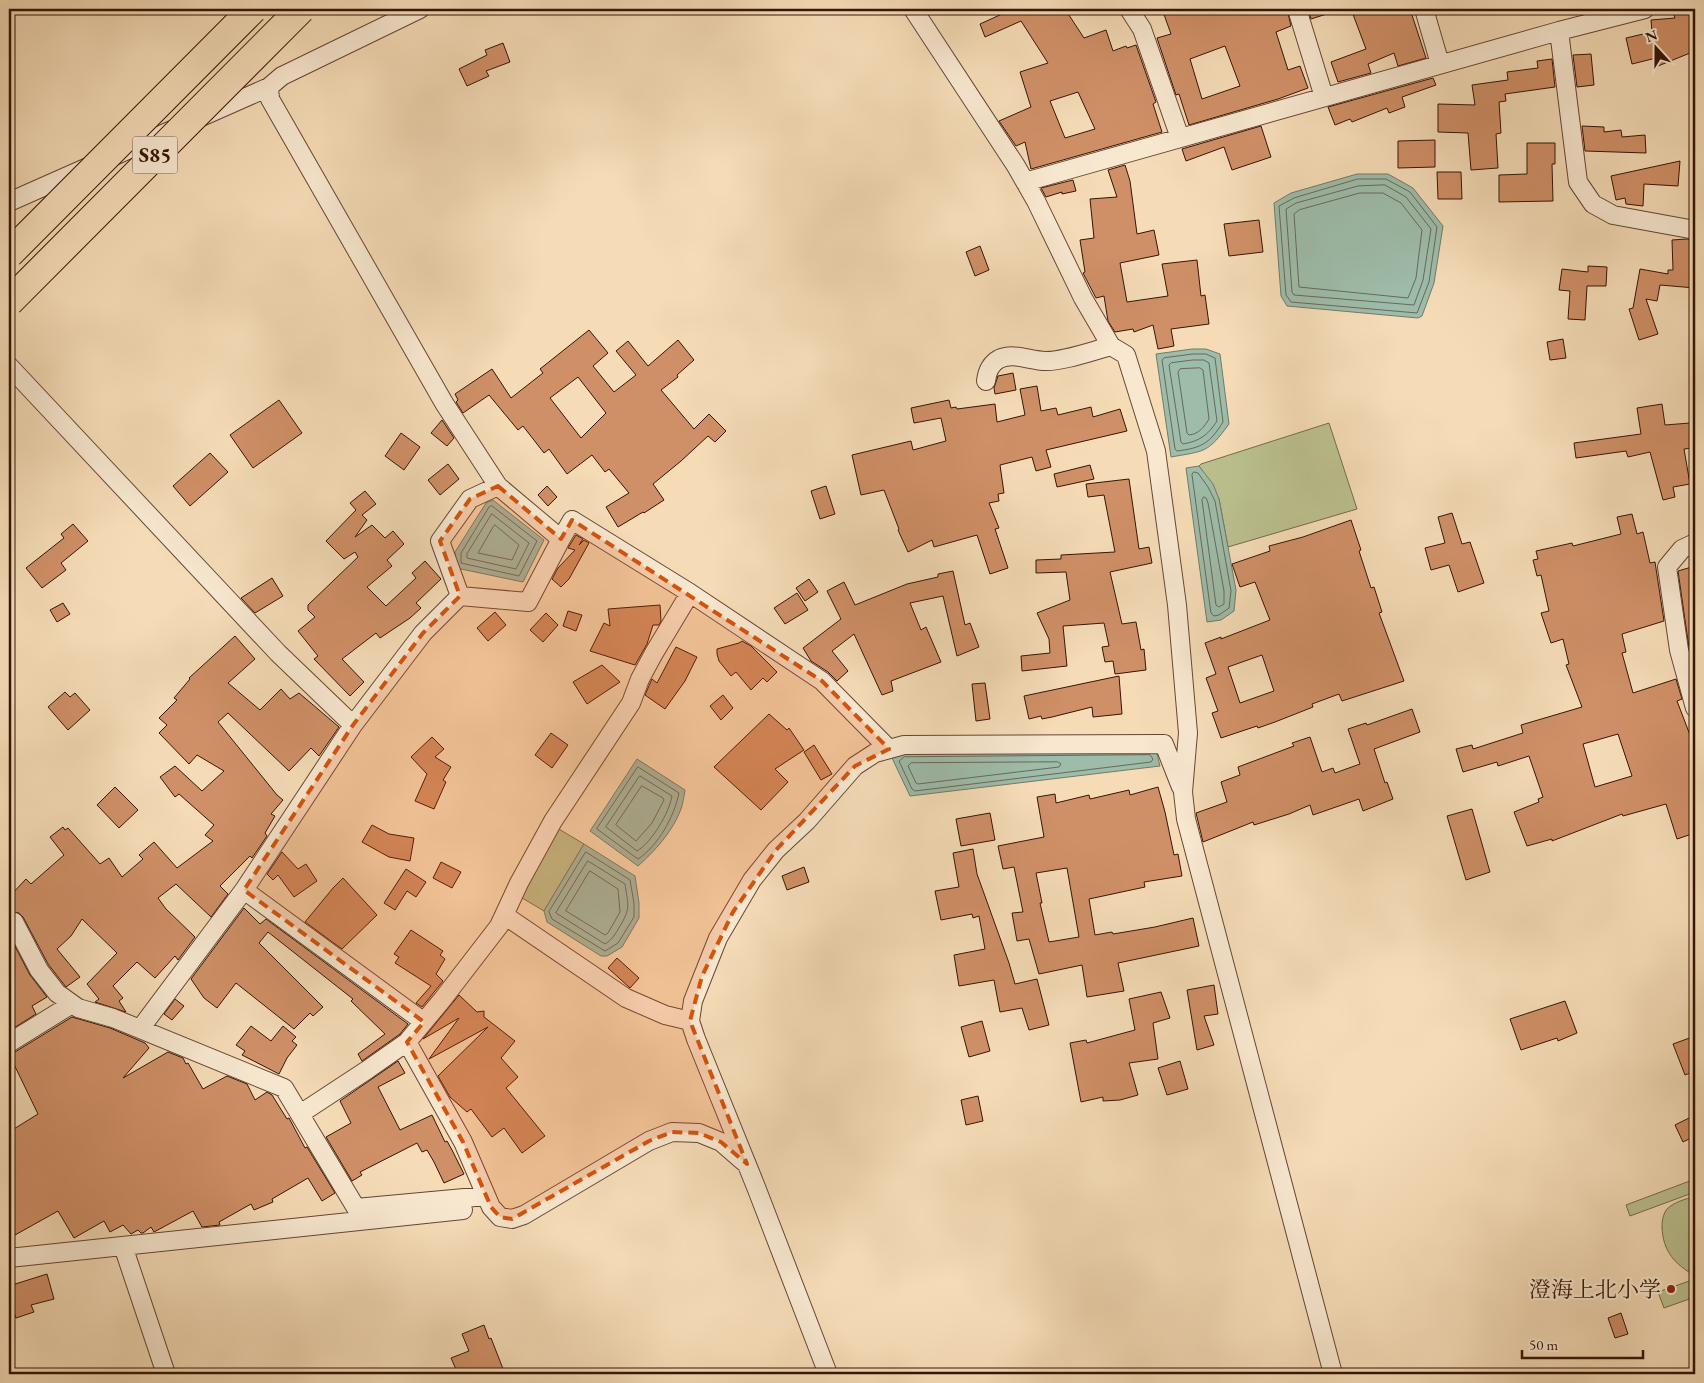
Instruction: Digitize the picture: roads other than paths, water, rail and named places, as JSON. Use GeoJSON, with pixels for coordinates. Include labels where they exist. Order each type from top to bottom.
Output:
{"type":"FeatureCollection","features":[{"type":"Feature","properties":{"kind":"highway","name":"S85"},"geometry":{"type":"LineString","coordinates":[[9,254],[253,9]]}},
{"type":"Feature","properties":{"kind":"highway","name":"S85"},"geometry":{"type":"LineString","coordinates":[[9,302],[301,9]]}},
{"type":"Feature","properties":{"kind":"street"},"geometry":{"type":"LineString","coordinates":[[9,202],[269,87],[282,76],[420,9]]}},
{"type":"Feature","properties":{"kind":"street"},"geometry":{"type":"LineString","coordinates":[[914,9],[1025,182],[1083,298],[1111,346],[1126,355],[1156,451],[1178,606],[1188,733],[1183,792],[1186,819],[1333,1374]]}},
{"type":"Feature","properties":{"kind":"street"},"geometry":{"type":"LineString","coordinates":[[1129,9],[1142,29],[1180,138]]}},
{"type":"Feature","properties":{"kind":"street"},"geometry":{"type":"LineString","coordinates":[[1297,9],[1324,97]]}},
{"type":"Feature","properties":{"kind":"street"},"geometry":{"type":"LineString","coordinates":[[1424,9],[1440,64]]}},
{"type":"Feature","properties":{"kind":"street"},"geometry":{"type":"LineString","coordinates":[[1025,182],[1558,31],[1646,9]]}},
{"type":"Feature","properties":{"kind":"street"},"geometry":{"type":"LineString","coordinates":[[1558,31],[1578,182],[1593,204],[1613,215],[1695,230]]}},
{"type":"Feature","properties":{"kind":"street"},"geometry":{"type":"LineString","coordinates":[[269,87],[270,99],[444,403],[498,486],[561,539]]}},
{"type":"Feature","properties":{"kind":"street"},"geometry":{"type":"LineString","coordinates":[[986,381],[988,368],[999,359],[1016,356],[1046,361],[1076,356],[1111,346]]}},
{"type":"Feature","properties":{"kind":"street"},"geometry":{"type":"LineString","coordinates":[[9,366],[278,653],[353,725]]}},
{"type":"Feature","properties":{"kind":"street"},"geometry":{"type":"LineString","coordinates":[[460,596],[440,541],[470,499],[498,486]]}},
{"type":"Feature","properties":{"kind":"street"},"geometry":{"type":"LineString","coordinates":[[460,596],[528,602],[572,520],[690,593],[822,681],[889,749]]}},
{"type":"Feature","properties":{"kind":"street"},"geometry":{"type":"LineString","coordinates":[[1695,543],[1682,549],[1667,567],[1680,650],[1695,708]]}},
{"type":"Feature","properties":{"kind":"street"},"geometry":{"type":"LineString","coordinates":[[300,1114],[407,1042],[500,926],[519,883],[554,821],[631,704],[640,680],[654,653],[690,593]]}},
{"type":"Feature","properties":{"kind":"street"},"geometry":{"type":"LineString","coordinates":[[140,1029],[244,890],[353,725],[423,633],[460,596]]}},
{"type":"Feature","properties":{"kind":"street"},"geometry":{"type":"LineString","coordinates":[[828,1374],[690,1021],[692,1001],[718,938],[752,880],[776,850],[807,821],[855,766],[875,754],[904,745],[1164,744],[1183,792]]}},
{"type":"Feature","properties":{"kind":"street"},"geometry":{"type":"LineString","coordinates":[[244,890],[424,1022]]}},
{"type":"Feature","properties":{"kind":"street"},"geometry":{"type":"LineString","coordinates":[[504,915],[626,998],[665,1015],[690,1021]]}},
{"type":"Feature","properties":{"kind":"street"},"geometry":{"type":"LineString","coordinates":[[9,922],[14,922],[40,970],[57,993],[78,1008],[114,1018],[284,1088],[356,1208],[488,1202]]}},
{"type":"Feature","properties":{"kind":"street"},"geometry":{"type":"LineString","coordinates":[[9,1043],[72,1004]]}},
{"type":"Feature","properties":{"kind":"street"},"geometry":{"type":"LineString","coordinates":[[407,1042],[463,1142],[488,1202],[500,1218],[512,1219],[524,1215],[649,1141],[672,1132],[699,1133],[722,1142],[747,1164]]}},
{"type":"Feature","properties":{"kind":"street"},"geometry":{"type":"LineString","coordinates":[[9,1258],[488,1202]]}},
{"type":"Feature","properties":{"kind":"street"},"geometry":{"type":"LineString","coordinates":[[123,1246],[166,1374]]}},
{"type":"Feature","properties":{"kind":"water"},"geometry":{"type":"Polygon","coordinates":[[[1357,174],[1388,174],[1413,188],[1443,226],[1434,283],[1422,316],[1418,318],[1287,306],[1281,296],[1274,203],[1291,193],[1357,174]]]}},
{"type":"Feature","properties":{"kind":"water"},"geometry":{"type":"Polygon","coordinates":[[[1206,349],[1220,354],[1229,424],[1216,441],[1205,449],[1199,452],[1171,457],[1156,354],[1206,349]]]}},
{"type":"Feature","properties":{"kind":"water"},"geometry":{"type":"Polygon","coordinates":[[[1199,466],[1213,484],[1219,499],[1236,590],[1234,611],[1221,620],[1207,622],[1186,468],[1199,466]]]}},
{"type":"Feature","properties":{"kind":"water"},"geometry":{"type":"Polygon","coordinates":[[[493,500],[544,540],[523,582],[456,568],[455,552],[486,503],[493,500]]]}},
{"type":"Feature","properties":{"kind":"water"},"geometry":{"type":"Polygon","coordinates":[[[1156,750],[1160,766],[910,796],[892,758],[902,752],[1156,750]]]}},
{"type":"Feature","properties":{"kind":"water"},"geometry":{"type":"Polygon","coordinates":[[[637,759],[685,790],[678,817],[657,847],[638,866],[590,831],[637,759]]]}},
{"type":"Feature","properties":{"kind":"water"},"geometry":{"type":"Polygon","coordinates":[[[584,844],[635,876],[639,918],[622,947],[607,956],[601,956],[547,922],[544,911],[584,844]]]}},
{"type":"Feature","properties":{"kind":"place","name":"澄海上北小学"},"geometry":{"type":"Point","coordinates":[1671,1289]}}]}
